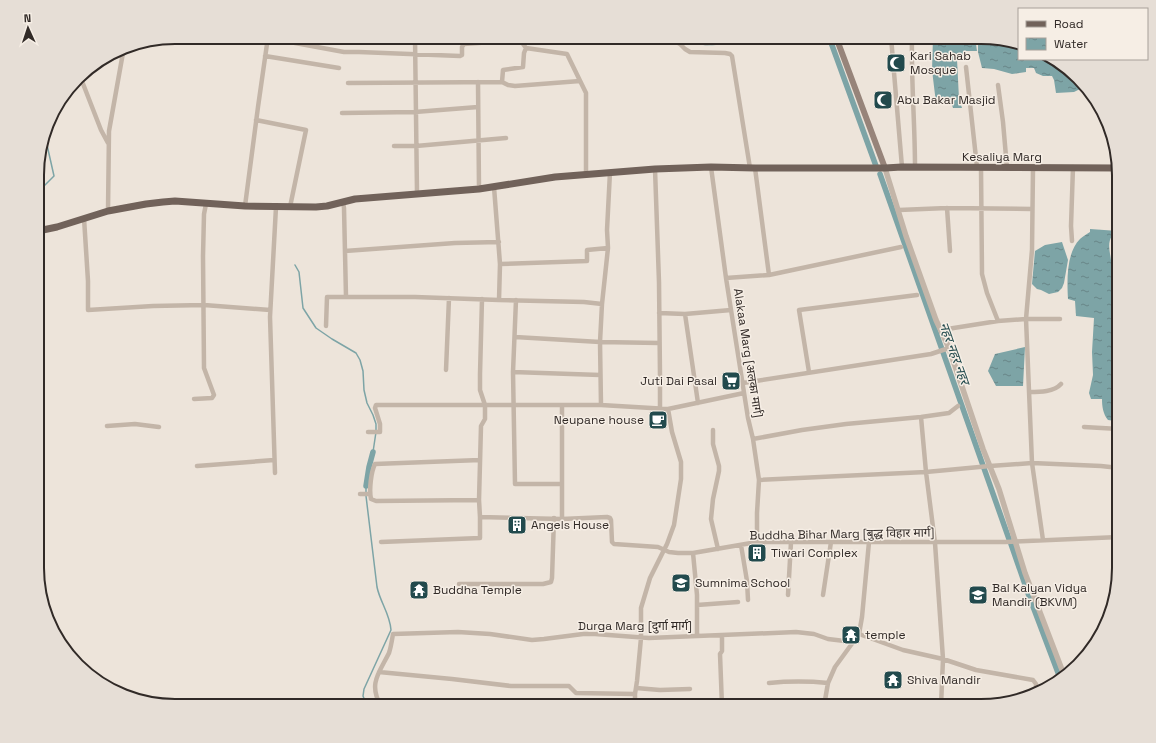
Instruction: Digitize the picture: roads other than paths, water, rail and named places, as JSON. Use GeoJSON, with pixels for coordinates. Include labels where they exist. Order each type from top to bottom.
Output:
{"type":"FeatureCollection","features":[{"type":"Feature","properties":{"kind":"main road"},"geometry":{"type":"LineString","coordinates":[[839,44],[885,168]]}},
{"type":"Feature","properties":{"kind":"main road","name":"Kesaliya Marg"},"geometry":{"type":"LineString","coordinates":[[44,230],[58,227],[108,211],[163,202],[245,206],[316,207],[327,206],[355,199],[480,189],[548,178],[655,169],[711,167],[1112,168]]}},
{"type":"Feature","properties":{"kind":"street"},"geometry":{"type":"LineString","coordinates":[[245,206],[267,44]]}},
{"type":"Feature","properties":{"kind":"street"},"geometry":{"type":"LineString","coordinates":[[301,44],[344,52],[460,56],[462,55],[462,47],[464,44]]}},
{"type":"Feature","properties":{"kind":"street"},"geometry":{"type":"LineString","coordinates":[[415,44],[417,193]]}},
{"type":"Feature","properties":{"kind":"street"},"geometry":{"type":"LineString","coordinates":[[523,44],[526,48],[567,54],[586,93],[586,174]]}},
{"type":"Feature","properties":{"kind":"street"},"geometry":{"type":"LineString","coordinates":[[680,44],[690,52],[725,53],[732,56],[753,168],[769,275]]}},
{"type":"Feature","properties":{"kind":"street"},"geometry":{"type":"LineString","coordinates":[[892,44],[902,167]]}},
{"type":"Feature","properties":{"kind":"street"},"geometry":{"type":"LineString","coordinates":[[912,44],[915,167]]}},
{"type":"Feature","properties":{"kind":"street"},"geometry":{"type":"LineString","coordinates":[[502,82],[503,70],[523,67],[526,48]]}},
{"type":"Feature","properties":{"kind":"street"},"geometry":{"type":"LineString","coordinates":[[108,211],[109,131],[123,55]]}},
{"type":"Feature","properties":{"kind":"street"},"geometry":{"type":"LineString","coordinates":[[265,56],[339,68]]}},
{"type":"Feature","properties":{"kind":"street"},"geometry":{"type":"LineString","coordinates":[[966,67],[979,167],[982,274],[987,293],[998,321]]}},
{"type":"Feature","properties":{"kind":"street"},"geometry":{"type":"LineString","coordinates":[[348,83],[502,82],[515,86],[580,81]]}},
{"type":"Feature","properties":{"kind":"street"},"geometry":{"type":"LineString","coordinates":[[478,82],[480,189]]}},
{"type":"Feature","properties":{"kind":"street"},"geometry":{"type":"LineString","coordinates":[[83,83],[109,144]]}},
{"type":"Feature","properties":{"kind":"street"},"geometry":{"type":"LineString","coordinates":[[998,85],[1007,168]]}},
{"type":"Feature","properties":{"kind":"street"},"geometry":{"type":"LineString","coordinates":[[342,114],[416,112],[478,107]]}},
{"type":"Feature","properties":{"kind":"street"},"geometry":{"type":"LineString","coordinates":[[256,120],[306,130],[290,207]]}},
{"type":"Feature","properties":{"kind":"street"},"geometry":{"type":"LineString","coordinates":[[394,146],[416,146],[506,138]]}},
{"type":"Feature","properties":{"kind":"street","name":"Alakaa Marg [अलका मार्ग]"},"geometry":{"type":"LineString","coordinates":[[711,167],[726,278],[759,480],[757,542]]}},
{"type":"Feature","properties":{"kind":"street"},"geometry":{"type":"LineString","coordinates":[[1072,241],[1071,226],[1073,167]]}},
{"type":"Feature","properties":{"kind":"street"},"geometry":{"type":"LineString","coordinates":[[885,168],[906,236],[989,466],[999,489],[1025,573],[1062,670]]}},
{"type":"Feature","properties":{"kind":"street"},"geometry":{"type":"LineString","coordinates":[[1032,168],[1032,250],[1026,319],[1032,463],[1043,540]]}},
{"type":"Feature","properties":{"kind":"street"},"geometry":{"type":"LineString","coordinates":[[655,169],[660,408]]}},
{"type":"Feature","properties":{"kind":"street"},"geometry":{"type":"LineString","coordinates":[[601,405],[600,342],[602,304],[608,248],[610,172]]}},
{"type":"Feature","properties":{"kind":"street"},"geometry":{"type":"LineString","coordinates":[[494,187],[500,264],[499,300]]}},
{"type":"Feature","properties":{"kind":"street"},"geometry":{"type":"LineString","coordinates":[[342,202],[344,208],[346,297]]}},
{"type":"Feature","properties":{"kind":"street"},"geometry":{"type":"LineString","coordinates":[[194,399],[212,398],[214,395],[204,368],[203,256],[204,214],[206,204]]}},
{"type":"Feature","properties":{"kind":"street"},"geometry":{"type":"LineString","coordinates":[[275,474],[270,310],[276,207]]}},
{"type":"Feature","properties":{"kind":"street"},"geometry":{"type":"LineString","coordinates":[[899,210],[947,208],[1032,209]]}},
{"type":"Feature","properties":{"kind":"street"},"geometry":{"type":"LineString","coordinates":[[947,208],[950,251]]}},
{"type":"Feature","properties":{"kind":"street"},"geometry":{"type":"LineString","coordinates":[[84,218],[88,281],[88,310],[204,304],[270,310]]}},
{"type":"Feature","properties":{"kind":"street"},"geometry":{"type":"LineString","coordinates":[[345,251],[456,243],[499,242]]}},
{"type":"Feature","properties":{"kind":"street"},"geometry":{"type":"LineString","coordinates":[[726,278],[769,275],[902,247]]}},
{"type":"Feature","properties":{"kind":"street"},"geometry":{"type":"LineString","coordinates":[[500,264],[587,261],[587,250],[608,248]]}},
{"type":"Feature","properties":{"kind":"street"},"geometry":{"type":"LineString","coordinates":[[809,372],[799,310],[917,295]]}},
{"type":"Feature","properties":{"kind":"street"},"geometry":{"type":"LineString","coordinates":[[326,326],[327,297],[449,298],[584,302],[602,304]]}},
{"type":"Feature","properties":{"kind":"street"},"geometry":{"type":"LineString","coordinates":[[446,370],[449,298]]}},
{"type":"Feature","properties":{"kind":"street"},"geometry":{"type":"LineString","coordinates":[[381,542],[480,538],[479,500],[481,426],[485,419],[486,405],[480,390],[482,299]]}},
{"type":"Feature","properties":{"kind":"street"},"geometry":{"type":"LineString","coordinates":[[516,300],[513,372],[516,484],[562,484]]}},
{"type":"Feature","properties":{"kind":"street"},"geometry":{"type":"LineString","coordinates":[[659,313],[685,314],[731,310]]}},
{"type":"Feature","properties":{"kind":"street"},"geometry":{"type":"LineString","coordinates":[[685,314],[698,403]]}},
{"type":"Feature","properties":{"kind":"street"},"geometry":{"type":"LineString","coordinates":[[941,330],[998,321],[1060,319]]}},
{"type":"Feature","properties":{"kind":"street"},"geometry":{"type":"LineString","coordinates":[[515,337],[600,342],[659,343]]}},
{"type":"Feature","properties":{"kind":"street"},"geometry":{"type":"LineString","coordinates":[[743,383],[939,352],[947,349]]}},
{"type":"Feature","properties":{"kind":"street"},"geometry":{"type":"LineString","coordinates":[[513,372],[600,374]]}},
{"type":"Feature","properties":{"kind":"street"},"geometry":{"type":"LineString","coordinates":[[1029,392],[1050,390],[1061,384]]}},
{"type":"Feature","properties":{"kind":"street"},"geometry":{"type":"LineString","coordinates":[[368,432],[380,432],[380,424],[375,408],[376,405],[601,405],[668,409],[744,394]]}},
{"type":"Feature","properties":{"kind":"street"},"geometry":{"type":"LineString","coordinates":[[562,405],[562,519]]}},
{"type":"Feature","properties":{"kind":"street"},"geometry":{"type":"LineString","coordinates":[[753,439],[846,424],[921,417],[949,412],[958,406]]}},
{"type":"Feature","properties":{"kind":"street"},"geometry":{"type":"LineString","coordinates":[[635,699],[641,638],[641,608],[650,578],[674,525],[681,479],[680,462],[668,409]]}},
{"type":"Feature","properties":{"kind":"street"},"geometry":{"type":"LineString","coordinates":[[921,417],[935,543],[943,659],[941,699]]}},
{"type":"Feature","properties":{"kind":"street"},"geometry":{"type":"LineString","coordinates":[[107,426],[135,424],[159,427]]}},
{"type":"Feature","properties":{"kind":"street"},"geometry":{"type":"LineString","coordinates":[[1084,427],[1112,429]]}},
{"type":"Feature","properties":{"kind":"street"},"geometry":{"type":"LineString","coordinates":[[714,430],[713,444],[719,471],[712,499],[711,518],[718,549]]}},
{"type":"Feature","properties":{"kind":"street"},"geometry":{"type":"LineString","coordinates":[[197,466],[274,460]]}},
{"type":"Feature","properties":{"kind":"street"},"geometry":{"type":"LineString","coordinates":[[479,500],[376,501],[371,499],[370,494],[375,464],[480,460]]}},
{"type":"Feature","properties":{"kind":"street"},"geometry":{"type":"LineString","coordinates":[[759,480],[926,472],[1032,463],[1112,467]]}},
{"type":"Feature","properties":{"kind":"street"},"geometry":{"type":"LineString","coordinates":[[360,494],[370,494]]}},
{"type":"Feature","properties":{"kind":"street","name":"Buddha Bihar Marg [बुद्ध विहार मार्ग]"},"geometry":{"type":"LineString","coordinates":[[480,517],[562,519],[610,518],[612,542],[614,544],[658,547],[669,552],[693,553],[757,542],[935,543],[1005,542],[1112,537]]}},
{"type":"Feature","properties":{"kind":"street"},"geometry":{"type":"LineString","coordinates":[[459,584],[543,584],[550,582],[552,578],[554,518]]}},
{"type":"Feature","properties":{"kind":"street"},"geometry":{"type":"LineString","coordinates":[[788,595],[791,542]]}},
{"type":"Feature","properties":{"kind":"street"},"geometry":{"type":"LineString","coordinates":[[823,595],[831,542]]}},
{"type":"Feature","properties":{"kind":"street"},"geometry":{"type":"LineString","coordinates":[[825,699],[828,683],[834,667],[859,634],[869,542]]}},
{"type":"Feature","properties":{"kind":"street"},"geometry":{"type":"LineString","coordinates":[[741,545],[747,580],[748,600]]}},
{"type":"Feature","properties":{"kind":"street"},"geometry":{"type":"LineString","coordinates":[[693,553],[698,636]]}},
{"type":"Feature","properties":{"kind":"street"},"geometry":{"type":"LineString","coordinates":[[697,605],[738,602]]}},
{"type":"Feature","properties":{"kind":"street","name":"Durga Marg [दुर्गा मार्ग]"},"geometry":{"type":"LineString","coordinates":[[379,672],[390,651],[393,634],[458,632],[490,634],[532,640],[595,634],[641,638],[796,632],[814,634],[828,639],[853,642]]}},
{"type":"Feature","properties":{"kind":"street"},"geometry":{"type":"LineString","coordinates":[[859,634],[903,650],[943,659],[976,670],[1033,680],[1036,686]]}},
{"type":"Feature","properties":{"kind":"street"},"geometry":{"type":"LineString","coordinates":[[722,635],[722,650],[720,654],[722,699]]}},
{"type":"Feature","properties":{"kind":"street"},"geometry":{"type":"LineString","coordinates":[[378,699],[375,687],[379,672],[511,686],[569,686],[576,693],[635,694]]}},
{"type":"Feature","properties":{"kind":"street"},"geometry":{"type":"LineString","coordinates":[[769,683],[802,681],[828,683]]}},
{"type":"Feature","properties":{"kind":"street"},"geometry":{"type":"LineString","coordinates":[[636,688],[660,690],[690,689]]}},
{"type":"Feature","properties":{"kind":"water"},"geometry":{"type":"Polygon","coordinates":[[[696,44],[716,44],[716,45],[696,44]]]}},
{"type":"Feature","properties":{"kind":"water"},"geometry":{"type":"Polygon","coordinates":[[[933,44],[976,44],[977,51],[964,51],[962,59],[957,59],[959,99],[962,108],[953,108],[951,102],[936,103],[932,70],[933,44]]]}},
{"type":"Feature","properties":{"kind":"water"},"geometry":{"type":"Polygon","coordinates":[[[978,44],[990,44],[1018,50],[1018,60],[1043,60],[1054,66],[1079,89],[1074,92],[1056,93],[1052,76],[1043,76],[1036,73],[1034,68],[1026,68],[1026,72],[1012,74],[994,69],[982,68],[978,52],[978,44]]]}},
{"type":"Feature","properties":{"kind":"water"},"geometry":{"type":"Polygon","coordinates":[[[1090,229],[1112,231],[1109,245],[1112,260],[1112,421],[1106,418],[1103,410],[1102,399],[1091,399],[1089,393],[1093,375],[1092,352],[1094,318],[1076,316],[1075,301],[1068,299],[1068,268],[1072,252],[1080,239],[1090,232],[1090,229]]]}},
{"type":"Feature","properties":{"kind":"water"},"geometry":{"type":"Polygon","coordinates":[[[1062,242],[1068,260],[1064,283],[1058,292],[1049,294],[1037,289],[1032,284],[1035,251],[1045,245],[1062,242]]]}},
{"type":"Feature","properties":{"kind":"water"},"geometry":{"type":"Polygon","coordinates":[[[1025,347],[1023,386],[996,386],[988,371],[995,354],[1025,347]]]}},
{"type":"Feature","properties":{"kind":"waterway","name":"नहर नहर नहर"},"geometry":{"type":"LineString","coordinates":[[832,44],[876,166]]}},
{"type":"Feature","properties":{"kind":"waterway"},"geometry":{"type":"LineString","coordinates":[[44,186],[54,176],[47,146]]}},
{"type":"Feature","properties":{"kind":"waterway","name":"नहर नहर नहर"},"geometry":{"type":"LineString","coordinates":[[880,174],[1009,539]]}},
{"type":"Feature","properties":{"kind":"waterway"},"geometry":{"type":"LineString","coordinates":[[295,265],[299,272],[303,308],[316,328],[356,353],[360,360],[367,403],[376,424],[373,452]]}},
{"type":"Feature","properties":{"kind":"waterway"},"geometry":{"type":"LineString","coordinates":[[366,486],[373,452]]}},
{"type":"Feature","properties":{"kind":"waterway"},"geometry":{"type":"LineString","coordinates":[[366,486],[366,492]]}},
{"type":"Feature","properties":{"kind":"waterway"},"geometry":{"type":"LineString","coordinates":[[364,699],[364,689],[391,630],[389,619],[377,587],[366,496]]}},
{"type":"Feature","properties":{"kind":"waterway","name":"नहर नहर नहर"},"geometry":{"type":"LineString","coordinates":[[1011,544],[1058,673]]}},
{"type":"Feature","properties":{"kind":"place","name":"Kari Sahab Mosque"},"geometry":{"type":"Point","coordinates":[896,63]}},
{"type":"Feature","properties":{"kind":"place","name":"Abu Bakar Masjid"},"geometry":{"type":"Point","coordinates":[883,100]}},
{"type":"Feature","properties":{"kind":"place","name":"Juti Dai Pasal"},"geometry":{"type":"Point","coordinates":[731,381]}},
{"type":"Feature","properties":{"kind":"place","name":"Neupane house"},"geometry":{"type":"Point","coordinates":[658,420]}},
{"type":"Feature","properties":{"kind":"place","name":"Angels House"},"geometry":{"type":"Point","coordinates":[517,525]}},
{"type":"Feature","properties":{"kind":"place","name":"Tiwari Complex"},"geometry":{"type":"Point","coordinates":[757,553]}},
{"type":"Feature","properties":{"kind":"place","name":"Sumnima School"},"geometry":{"type":"Point","coordinates":[681,583]}},
{"type":"Feature","properties":{"kind":"place","name":"Buddha Temple"},"geometry":{"type":"Point","coordinates":[419,590]}},
{"type":"Feature","properties":{"kind":"place","name":"Bal Kalyan Vidya Mandir (BKVM)"},"geometry":{"type":"Point","coordinates":[978,595]}},
{"type":"Feature","properties":{"kind":"place","name":"temple"},"geometry":{"type":"Point","coordinates":[851,635]}},
{"type":"Feature","properties":{"kind":"place","name":"Shiva Mandir"},"geometry":{"type":"Point","coordinates":[893,680]}}]}
